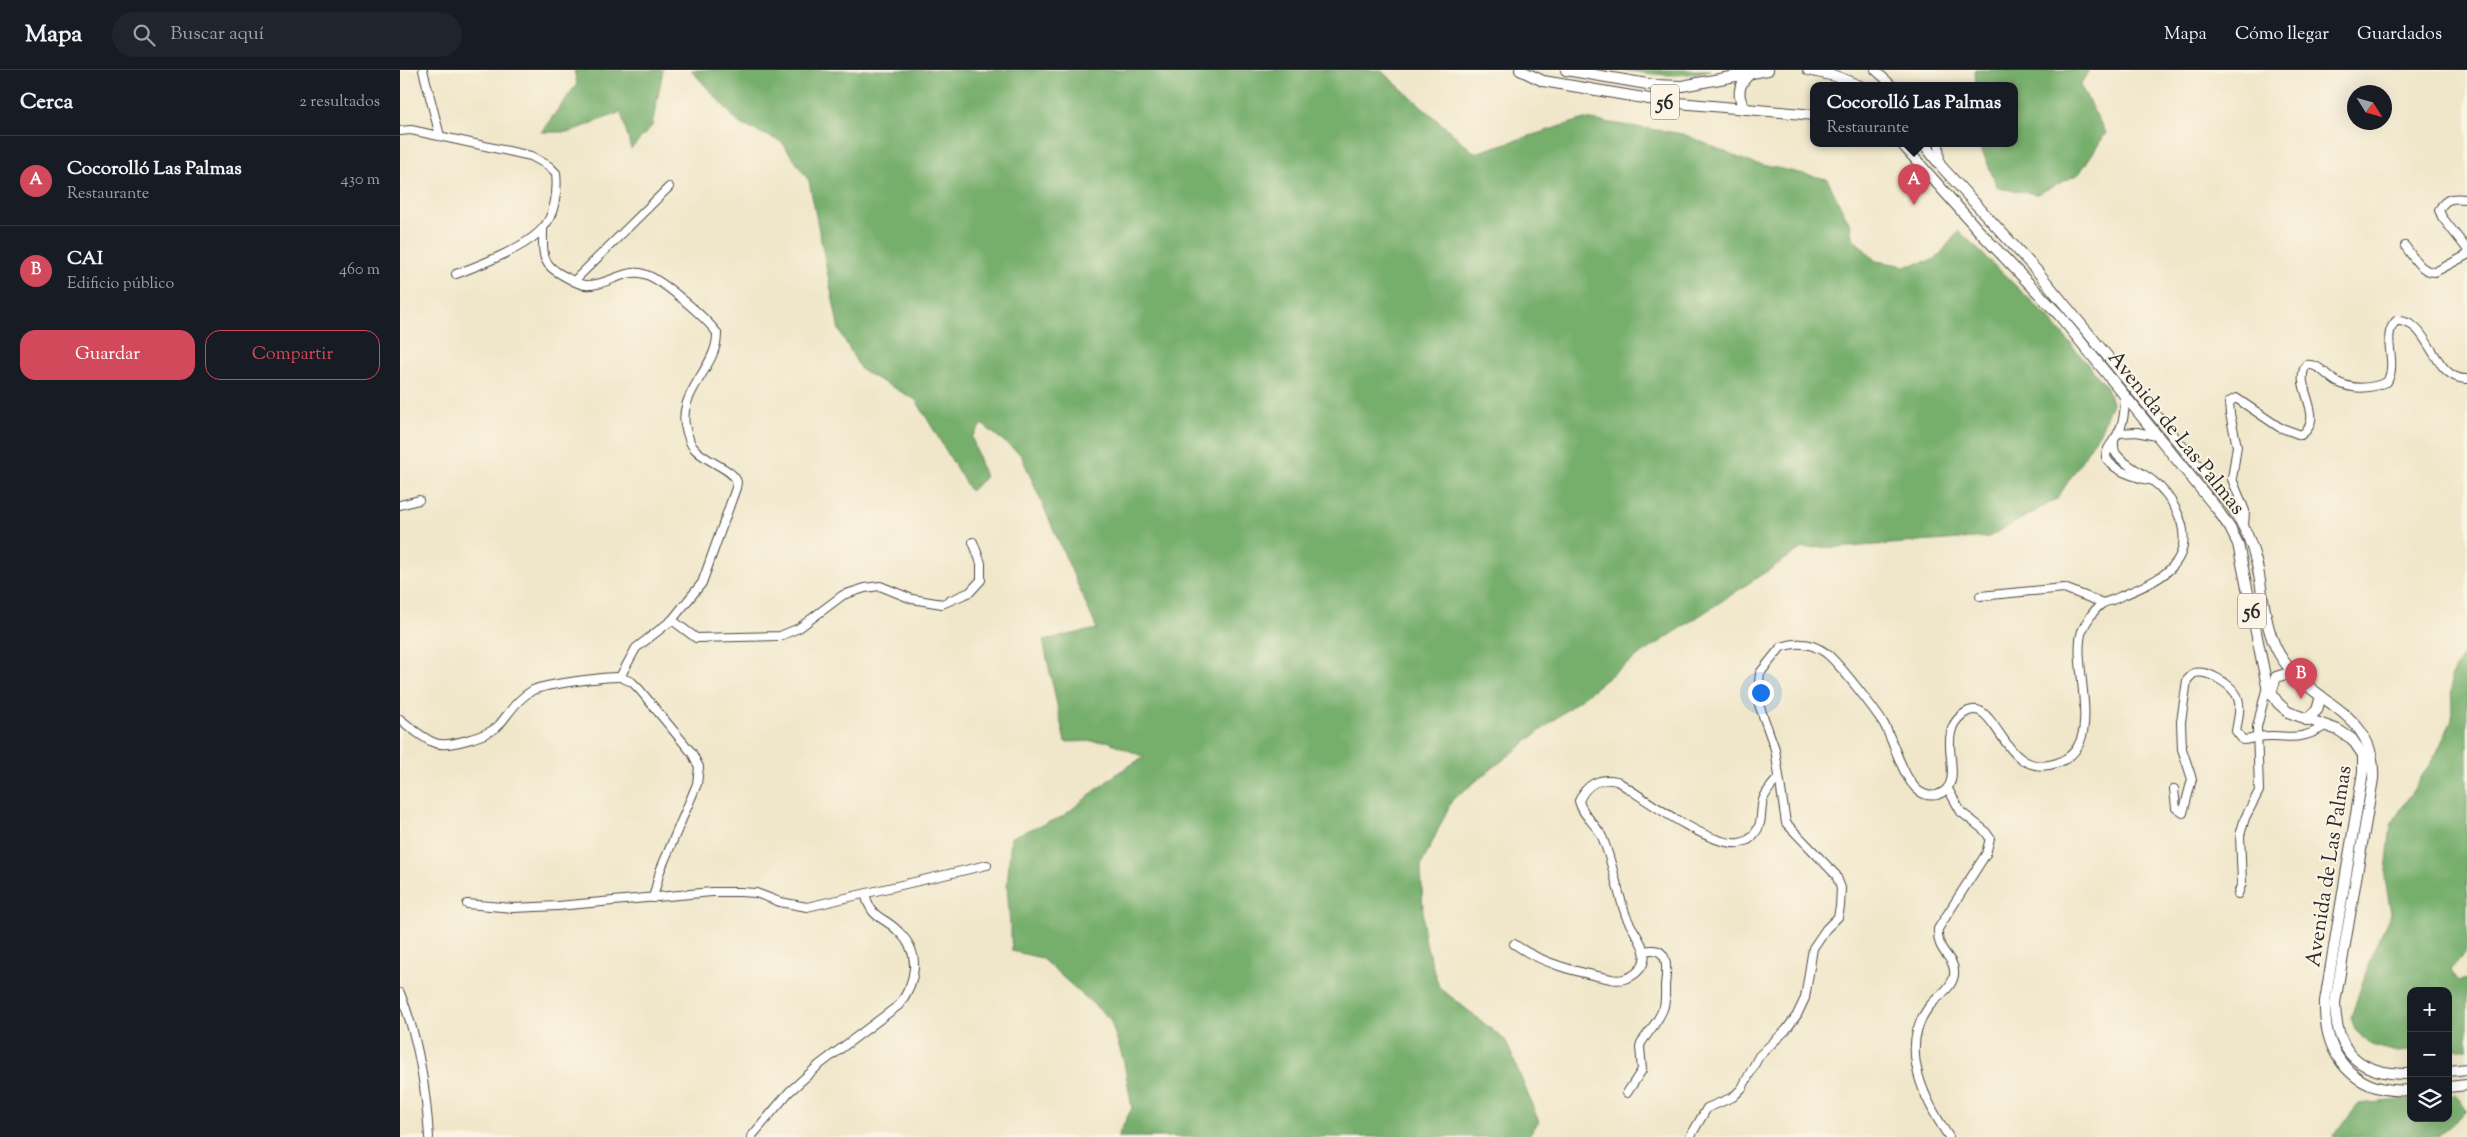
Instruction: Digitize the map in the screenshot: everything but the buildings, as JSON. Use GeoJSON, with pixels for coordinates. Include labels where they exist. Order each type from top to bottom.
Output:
{"type":"FeatureCollection","features":[{"type":"Feature","properties":{"kind":"main road","name":"56"},"geometry":{"type":"LineString","coordinates":[[1520,70],[1534,78],[1553,83],[1667,102],[1810,115]]}},
{"type":"Feature","properties":{"kind":"main road","name":"56"},"geometry":{"type":"LineString","coordinates":[[1566,70],[1668,86],[1682,86],[1768,70]]}},
{"type":"Feature","properties":{"kind":"main road"},"geometry":{"type":"LineString","coordinates":[[1808,70],[1846,82]]}},
{"type":"Feature","properties":{"kind":"main road"},"geometry":{"type":"LineString","coordinates":[[1746,109],[1742,104],[1739,90],[1741,84],[1750,74]]}},
{"type":"Feature","properties":{"kind":"main road","name":"Avenida de Las Palmas"},"geometry":{"type":"LineString","coordinates":[[1905,147],[1980,232],[2059,315],[2156,436],[2206,494],[2230,528],[2238,544],[2269,689],[2288,712],[2346,733],[2361,750],[2364,762],[2325,1001],[2325,1020],[2328,1035],[2337,1056],[2360,1079],[2380,1089],[2407,1090]]}},
{"type":"Feature","properties":{"kind":"main road","name":"Avenida de Las Palmas"},"geometry":{"type":"LineString","coordinates":[[1926,147],[1940,165],[2051,289],[2211,480],[2244,526],[2257,565],[2271,632],[2282,658],[2292,672],[2360,728],[2369,742],[2374,759],[2373,779],[2335,1003],[2337,1031],[2347,1050],[2366,1067],[2385,1074],[2407,1074]]}},
{"type":"Feature","properties":{"kind":"main road"},"geometry":{"type":"LineString","coordinates":[[2269,689],[2276,677],[2292,672]]}},
{"type":"Feature","properties":{"kind":"main road"},"geometry":{"type":"LineString","coordinates":[[2306,720],[2316,710],[2321,696]]}},
{"type":"Feature","properties":{"kind":"main road"},"geometry":{"type":"LineString","coordinates":[[2452,1071],[2467,1069]]}},
{"type":"Feature","properties":{"kind":"main road"},"geometry":{"type":"LineString","coordinates":[[2452,1087],[2467,1085]]}},
{"type":"Feature","properties":{"kind":"street"},"geometry":{"type":"LineString","coordinates":[[423,70],[440,136]]}},
{"type":"Feature","properties":{"kind":"street"},"geometry":{"type":"LineString","coordinates":[[1875,70],[1888,82]]}},
{"type":"Feature","properties":{"kind":"street"},"geometry":{"type":"LineString","coordinates":[[400,131],[411,130],[531,156],[549,166],[556,173],[557,184],[552,207],[543,229],[543,256],[551,268],[586,285],[602,283],[632,273],[642,273],[667,287],[717,333],[715,353],[690,394],[685,421],[692,447],[704,458],[733,475],[737,482],[702,583],[672,620],[636,648],[620,677]]}},
{"type":"Feature","properties":{"kind":"street"},"geometry":{"type":"LineString","coordinates":[[1939,147],[1940,165]]}},
{"type":"Feature","properties":{"kind":"street"},"geometry":{"type":"LineString","coordinates":[[575,280],[669,187]]}},
{"type":"Feature","properties":{"kind":"street"},"geometry":{"type":"LineString","coordinates":[[2467,199],[2450,198],[2443,203],[2439,210],[2467,249]]}},
{"type":"Feature","properties":{"kind":"street"},"geometry":{"type":"LineString","coordinates":[[456,274],[505,254],[543,229]]}},
{"type":"Feature","properties":{"kind":"street"},"geometry":{"type":"LineString","coordinates":[[2405,246],[2422,268],[2429,272],[2435,272],[2467,254]]}},
{"type":"Feature","properties":{"kind":"street"},"geometry":{"type":"LineString","coordinates":[[2244,526],[2245,511],[2232,479],[2238,446],[2229,402],[2236,398],[2279,427],[2301,435],[2308,430],[2311,423],[2310,404],[2302,376],[2306,365],[2316,366],[2336,381],[2348,386],[2368,388],[2387,382],[2391,375],[2392,359],[2388,336],[2390,327],[2396,321],[2403,320],[2412,326],[2438,361],[2451,373],[2467,379]]}},
{"type":"Feature","properties":{"kind":"street"},"geometry":{"type":"LineString","coordinates":[[1690,1137],[1707,1108],[1733,1097],[1742,1088],[1759,1056],[1786,1030],[1797,1015],[1805,998],[1813,948],[1826,928],[1838,917],[1840,907],[1841,888],[1836,875],[1786,823],[1775,749],[1757,699],[1757,685],[1760,673],[1774,653],[1781,647],[1803,644],[1826,653],[1878,717],[1914,786],[1927,796],[1941,793],[1948,789],[1952,780],[1950,733],[1955,722],[1964,713],[1977,711],[1986,714],[2011,752],[2034,766],[2048,766],[2061,762],[2075,748],[2083,731],[2085,707],[2079,642],[2088,620],[2103,603],[2162,576],[2171,569],[2181,553],[2184,543],[2180,521],[2169,498],[2152,480],[2136,478],[2107,461],[2106,453],[2122,422],[2125,398]]}},
{"type":"Feature","properties":{"kind":"street"},"geometry":{"type":"LineString","coordinates":[[2116,436],[2137,432],[2156,436]]}},
{"type":"Feature","properties":{"kind":"street"},"geometry":{"type":"LineString","coordinates":[[400,505],[419,500]]}},
{"type":"Feature","properties":{"kind":"street"},"geometry":{"type":"LineString","coordinates":[[672,620],[696,638],[780,636],[799,628],[843,595],[865,588],[880,586],[912,599],[942,604],[970,592],[981,580],[981,563],[973,542]]}},
{"type":"Feature","properties":{"kind":"street"},"geometry":{"type":"LineString","coordinates":[[1980,596],[2064,588],[2103,603]]}},
{"type":"Feature","properties":{"kind":"street"},"geometry":{"type":"LineString","coordinates":[[2174,789],[2176,808],[2183,813],[2192,779],[2182,749],[2182,716],[2188,680],[2194,673],[2210,674],[2233,688],[2239,696],[2237,734],[2245,740],[2258,737],[2299,738],[2325,726]]}},
{"type":"Feature","properties":{"kind":"street"},"geometry":{"type":"LineString","coordinates":[[400,719],[437,744],[450,743],[479,737],[493,730],[514,704],[535,689],[603,677],[620,677],[632,682],[692,753],[699,767],[697,784],[660,871],[653,898]]}},
{"type":"Feature","properties":{"kind":"street"},"geometry":{"type":"LineString","coordinates":[[2238,894],[2242,884],[2241,829],[2258,791],[2257,727],[2269,689]]}},
{"type":"Feature","properties":{"kind":"street"},"geometry":{"type":"LineString","coordinates":[[1514,944],[1538,959],[1612,980],[1627,978],[1635,974],[1644,962],[1645,950],[1626,918],[1603,839],[1582,810],[1579,801],[1587,787],[1599,780],[1617,781],[1687,825],[1724,842],[1740,843],[1751,839],[1758,831],[1763,802],[1768,789],[1778,778]]}},
{"type":"Feature","properties":{"kind":"street"},"geometry":{"type":"LineString","coordinates":[[1948,789],[1961,812],[1984,830],[1990,838],[1986,854],[1938,929],[1938,940],[1941,949],[1950,958],[1954,968],[1954,976],[1950,984],[1929,1007],[1922,1019],[1915,1054],[1917,1070],[1926,1099],[1949,1137]]}},
{"type":"Feature","properties":{"kind":"street"},"geometry":{"type":"LineString","coordinates":[[467,904],[513,908],[607,903],[740,892],[756,893],[780,902],[807,907],[987,864]]}},
{"type":"Feature","properties":{"kind":"street"},"geometry":{"type":"LineString","coordinates":[[751,1137],[789,1092],[819,1065],[899,1005],[908,993],[915,966],[912,952],[899,931],[870,910],[865,894]]}},
{"type":"Feature","properties":{"kind":"street"},"geometry":{"type":"LineString","coordinates":[[1627,1093],[1642,1070],[1641,1042],[1665,1007],[1668,968],[1666,960],[1654,949],[1645,950]]}},
{"type":"Feature","properties":{"kind":"street"},"geometry":{"type":"LineString","coordinates":[[400,993],[415,1038],[427,1097],[428,1137]]}},
{"type":"Feature","properties":{"kind":"green space"},"geometry":{"type":"Polygon","coordinates":[[[574,70],[663,70],[652,126],[631,149],[621,112],[570,132],[541,132],[577,84],[574,70]]]}},
{"type":"Feature","properties":{"kind":"green space"},"geometry":{"type":"Polygon","coordinates":[[[691,70],[1380,70],[1475,153],[1584,119],[1683,134],[1749,162],[1827,179],[1850,225],[1852,237],[1876,261],[1907,266],[1936,259],[1959,231],[2049,318],[2106,386],[2112,403],[2101,430],[2057,499],[1989,537],[1847,547],[1802,548],[1619,669],[1452,800],[1421,866],[1424,937],[1439,987],[1506,1041],[1539,1122],[1527,1137],[1117,1137],[1132,1108],[1124,1062],[1110,1019],[1041,958],[1012,951],[1007,886],[1011,837],[1062,817],[1119,772],[1144,757],[1107,741],[1065,742],[1043,640],[1097,629],[1021,455],[982,424],[972,437],[985,478],[970,491],[916,400],[861,370],[839,330],[809,181],[782,142],[740,124],[691,70]]]}},
{"type":"Feature","properties":{"kind":"green space"},"geometry":{"type":"Polygon","coordinates":[[[1624,70],[1710,70],[1699,73],[1667,75],[1624,70]]]}},
{"type":"Feature","properties":{"kind":"green space"},"geometry":{"type":"Polygon","coordinates":[[[1975,70],[2089,70],[2080,85],[2106,133],[2079,174],[2037,194],[1998,188],[1980,147],[2018,147],[2018,82],[1976,82],[1975,70]]]}},
{"type":"Feature","properties":{"kind":"green space"},"geometry":{"type":"Polygon","coordinates":[[[2467,648],[2467,951],[2450,970],[2459,981],[2467,979],[2467,1049],[2452,1049],[2452,987],[2407,987],[2407,1051],[2397,1052],[2371,1045],[2355,1030],[2351,1017],[2372,954],[2391,913],[2385,879],[2391,825],[2436,754],[2452,720],[2451,677],[2467,648]]]}},
{"type":"Feature","properties":{"kind":"green space"},"geometry":{"type":"Polygon","coordinates":[[[2456,1095],[2467,1111],[2437,1137],[2332,1137],[2359,1104],[2407,1099],[2407,1122],[2452,1122],[2452,1096],[2456,1095]]]}},
{"type":"Feature","properties":{"kind":"place","name":"Cocorolló Las Palmas"},"geometry":{"type":"Point","coordinates":[1914,205]}},
{"type":"Feature","properties":{"kind":"place","name":"CAI"},"geometry":{"type":"Point","coordinates":[2301,699]}}]}
